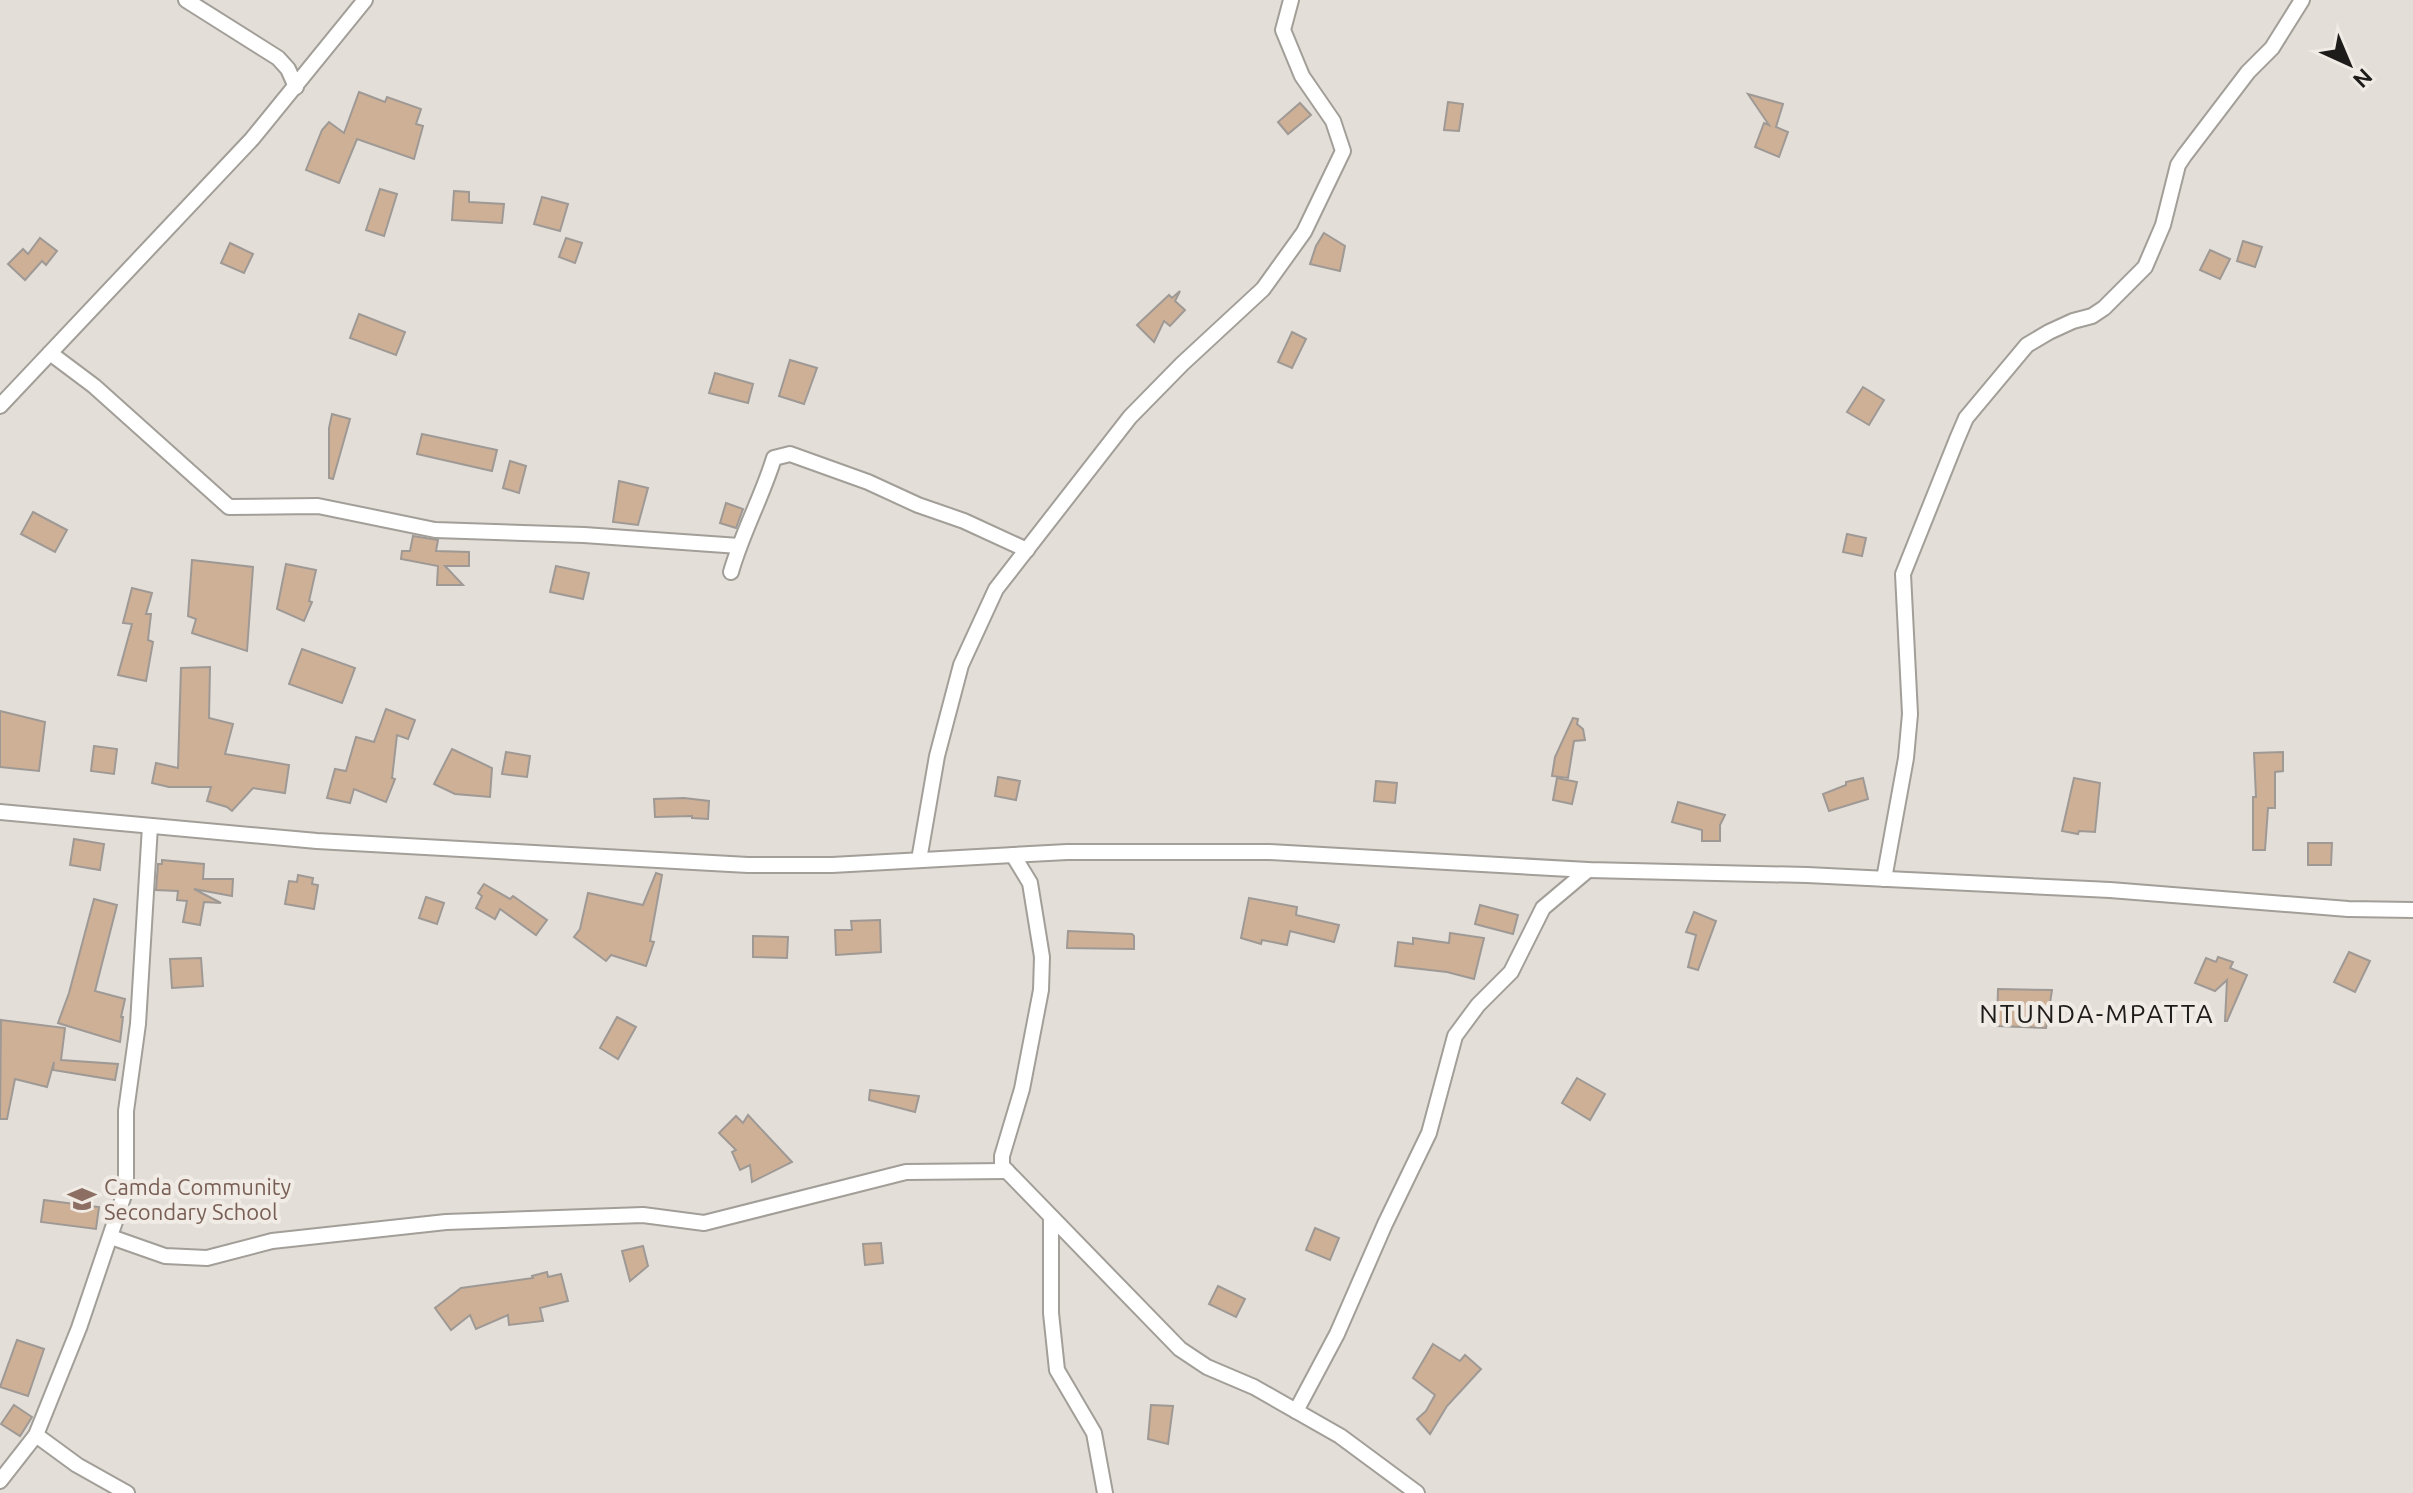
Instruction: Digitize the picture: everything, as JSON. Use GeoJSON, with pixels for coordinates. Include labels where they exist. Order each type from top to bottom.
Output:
{"type":"FeatureCollection","features":[{"type":"Feature","properties":{"kind":"street"},"geometry":{"type":"LineString","coordinates":[[186,0],[278,58],[288,69],[296,87]]}},
{"type":"Feature","properties":{"kind":"street"},"geometry":{"type":"LineString","coordinates":[[0,406],[252,139],[365,0]]}},
{"type":"Feature","properties":{"kind":"street"},"geometry":{"type":"LineString","coordinates":[[919,860],[937,756],[961,665],[996,589],[1130,417],[1263,289],[1304,232],[1343,151],[1333,121],[1302,76],[1283,30],[1291,0]]}},
{"type":"Feature","properties":{"kind":"street"},"geometry":{"type":"LineString","coordinates":[[1884,879],[1906,758],[1910,714],[1903,574],[1966,418],[2027,345],[2073,321],[2092,316],[2145,267],[2163,225],[2178,165],[2248,72],[2272,48],[2302,0]]}},
{"type":"Feature","properties":{"kind":"street"},"geometry":{"type":"LineString","coordinates":[[50,353],[94,386],[229,507],[318,506],[435,530],[584,535],[739,546]]}},
{"type":"Feature","properties":{"kind":"street"},"geometry":{"type":"LineString","coordinates":[[731,572],[774,458],[790,454],[868,482],[1027,550]]}},
{"type":"Feature","properties":{"kind":"street"},"geometry":{"type":"LineString","coordinates":[[0,812],[317,841],[748,865],[832,865],[1156,850],[1269,852],[1588,870],[2110,890],[2348,909],[2413,910]]}},
{"type":"Feature","properties":{"kind":"street"},"geometry":{"type":"LineString","coordinates":[[0,1481],[36,1435],[79,1328],[126,1189],[126,1111],[138,1024],[150,826]]}},
{"type":"Feature","properties":{"kind":"street"},"geometry":{"type":"LineString","coordinates":[[1013,855],[1030,883],[1042,957],[1041,990],[1022,1089],[1002,1156],[1002,1166],[1180,1349],[1207,1367],[1254,1387],[1340,1436],[1417,1493]]}},
{"type":"Feature","properties":{"kind":"street"},"geometry":{"type":"LineString","coordinates":[[1296,1411],[1337,1334],[1429,1133],[1455,1036],[1478,1005],[1511,972],[1543,908],[1588,870]]}},
{"type":"Feature","properties":{"kind":"street"},"geometry":{"type":"LineString","coordinates":[[111,1237],[165,1256],[207,1258],[272,1241],[446,1222],[643,1215],[704,1223],[906,1172],[1007,1171]]}},
{"type":"Feature","properties":{"kind":"street"},"geometry":{"type":"LineString","coordinates":[[1051,1217],[1051,1313],[1057,1370],[1094,1433],[1105,1493]]}},
{"type":"Feature","properties":{"kind":"street"},"geometry":{"type":"LineString","coordinates":[[36,1435],[77,1465],[127,1493]]}},
{"type":"Feature","properties":{"kind":"building"},"geometry":{"type":"Polygon","coordinates":[[[359,92],[385,102],[387,97],[421,109],[416,124],[423,126],[414,159],[357,139],[339,183],[306,170],[322,130],[329,122],[344,133],[359,92]]]}},
{"type":"Feature","properties":{"kind":"building"},"geometry":{"type":"Polygon","coordinates":[[[1748,94],[1783,104],[1776,127],[1788,132],[1779,157],[1755,147],[1764,123],[1769,125],[1748,94]]]}},
{"type":"Feature","properties":{"kind":"building"},"geometry":{"type":"Polygon","coordinates":[[[1448,102],[1463,104],[1459,131],[1444,130],[1448,102]]]}},
{"type":"Feature","properties":{"kind":"building"},"geometry":{"type":"Polygon","coordinates":[[[1300,103],[1311,115],[1288,134],[1278,122],[1300,103]]]}},
{"type":"Feature","properties":{"kind":"building"},"geometry":{"type":"Polygon","coordinates":[[[380,189],[397,194],[384,236],[366,230],[380,189]]]}},
{"type":"Feature","properties":{"kind":"building"},"geometry":{"type":"Polygon","coordinates":[[[454,191],[469,192],[469,202],[504,204],[502,223],[452,220],[454,191]]]}},
{"type":"Feature","properties":{"kind":"building"},"geometry":{"type":"Polygon","coordinates":[[[542,197],[568,204],[560,231],[534,224],[542,197]]]}},
{"type":"Feature","properties":{"kind":"building"},"geometry":{"type":"Polygon","coordinates":[[[1324,233],[1345,246],[1340,271],[1310,264],[1324,233]]]}},
{"type":"Feature","properties":{"kind":"building"},"geometry":{"type":"Polygon","coordinates":[[[40,238],[57,251],[46,265],[42,261],[25,280],[8,264],[23,249],[28,254],[40,238]]]}},
{"type":"Feature","properties":{"kind":"building"},"geometry":{"type":"Polygon","coordinates":[[[566,238],[582,243],[575,263],[559,257],[566,238]]]}},
{"type":"Feature","properties":{"kind":"building"},"geometry":{"type":"Polygon","coordinates":[[[2243,241],[2262,247],[2255,267],[2237,261],[2243,241]]]}},
{"type":"Feature","properties":{"kind":"building"},"geometry":{"type":"Polygon","coordinates":[[[230,243],[253,254],[244,273],[221,263],[230,243]]]}},
{"type":"Feature","properties":{"kind":"building"},"geometry":{"type":"Polygon","coordinates":[[[2210,250],[2230,259],[2220,279],[2200,270],[2210,250]]]}},
{"type":"Feature","properties":{"kind":"building"},"geometry":{"type":"Polygon","coordinates":[[[1180,291],[1175,301],[1185,310],[1170,326],[1164,321],[1154,342],[1137,325],[1169,295],[1172,298],[1180,291]]]}},
{"type":"Feature","properties":{"kind":"building"},"geometry":{"type":"Polygon","coordinates":[[[359,314],[405,332],[396,355],[350,338],[359,314]]]}},
{"type":"Feature","properties":{"kind":"building"},"geometry":{"type":"Polygon","coordinates":[[[1292,332],[1306,339],[1292,368],[1278,362],[1292,332]]]}},
{"type":"Feature","properties":{"kind":"building"},"geometry":{"type":"Polygon","coordinates":[[[790,360],[817,368],[804,404],[779,396],[790,360]]]}},
{"type":"Feature","properties":{"kind":"building"},"geometry":{"type":"Polygon","coordinates":[[[715,373],[753,384],[748,403],[709,393],[715,373]]]}},
{"type":"Feature","properties":{"kind":"building"},"geometry":{"type":"Polygon","coordinates":[[[1863,387],[1884,400],[1869,425],[1847,412],[1863,387]]]}},
{"type":"Feature","properties":{"kind":"building"},"geometry":{"type":"Polygon","coordinates":[[[332,414],[350,419],[333,479],[329,478],[332,414]]]}},
{"type":"Feature","properties":{"kind":"building"},"geometry":{"type":"Polygon","coordinates":[[[422,434],[497,450],[492,471],[417,454],[422,434]]]}},
{"type":"Feature","properties":{"kind":"building"},"geometry":{"type":"Polygon","coordinates":[[[510,461],[526,466],[519,493],[503,488],[510,461]]]}},
{"type":"Feature","properties":{"kind":"building"},"geometry":{"type":"Polygon","coordinates":[[[619,481],[648,488],[638,525],[613,522],[619,481]]]}},
{"type":"Feature","properties":{"kind":"building"},"geometry":{"type":"Polygon","coordinates":[[[726,503],[743,509],[736,528],[720,523],[726,503]]]}},
{"type":"Feature","properties":{"kind":"building"},"geometry":{"type":"Polygon","coordinates":[[[33,512],[67,530],[55,552],[21,534],[33,512]]]}},
{"type":"Feature","properties":{"kind":"building"},"geometry":{"type":"Polygon","coordinates":[[[1847,534],[1866,538],[1862,556],[1843,552],[1847,534]]]}},
{"type":"Feature","properties":{"kind":"building"},"geometry":{"type":"Polygon","coordinates":[[[413,536],[438,540],[436,551],[469,552],[469,566],[445,566],[463,585],[437,585],[438,566],[401,559],[402,551],[410,551],[413,536]]]}},
{"type":"Feature","properties":{"kind":"building"},"geometry":{"type":"Polygon","coordinates":[[[192,560],[253,567],[247,651],[192,633],[196,619],[188,616],[192,560]]]}},
{"type":"Feature","properties":{"kind":"building"},"geometry":{"type":"Polygon","coordinates":[[[286,564],[316,570],[309,601],[312,602],[304,621],[277,609],[286,564]]]}},
{"type":"Feature","properties":{"kind":"building"},"geometry":{"type":"Polygon","coordinates":[[[556,566],[589,573],[583,599],[550,592],[556,566]]]}},
{"type":"Feature","properties":{"kind":"building"},"geometry":{"type":"Polygon","coordinates":[[[132,588],[152,593],[146,614],[151,614],[148,640],[153,642],[146,681],[118,675],[132,624],[123,623],[132,588]]]}},
{"type":"Feature","properties":{"kind":"building"},"geometry":{"type":"Polygon","coordinates":[[[302,649],[355,668],[342,703],[289,684],[302,649]]]}},
{"type":"Feature","properties":{"kind":"building"},"geometry":{"type":"Polygon","coordinates":[[[210,667],[209,718],[233,724],[225,754],[289,765],[285,793],[253,788],[232,811],[207,801],[211,787],[169,787],[152,783],[156,763],[178,768],[181,668],[210,667]]]}},
{"type":"Feature","properties":{"kind":"building"},"geometry":{"type":"Polygon","coordinates":[[[386,709],[415,720],[408,739],[397,735],[392,778],[395,779],[386,802],[354,789],[350,803],[327,798],[335,769],[346,771],[356,737],[374,742],[386,709]]]}},
{"type":"Feature","properties":{"kind":"building"},"geometry":{"type":"Polygon","coordinates":[[[0,711],[45,722],[39,771],[0,767],[0,711]]]}},
{"type":"Feature","properties":{"kind":"building"},"geometry":{"type":"Polygon","coordinates":[[[1573,718],[1578,719],[1577,724],[1583,729],[1585,740],[1574,741],[1568,778],[1552,776],[1555,757],[1573,718]]]}},
{"type":"Feature","properties":{"kind":"building"},"geometry":{"type":"Polygon","coordinates":[[[94,746],[117,749],[114,774],[91,771],[94,746]]]}},
{"type":"Feature","properties":{"kind":"building"},"geometry":{"type":"Polygon","coordinates":[[[452,749],[492,768],[490,797],[455,794],[434,784],[452,749]]]}},
{"type":"Feature","properties":{"kind":"building"},"geometry":{"type":"Polygon","coordinates":[[[506,752],[530,756],[527,777],[502,774],[506,752]]]}},
{"type":"Feature","properties":{"kind":"building"},"geometry":{"type":"Polygon","coordinates":[[[2283,752],[2283,771],[2275,772],[2275,808],[2268,808],[2265,850],[2253,850],[2253,797],[2256,797],[2254,753],[2283,752]]]}},
{"type":"Feature","properties":{"kind":"building"},"geometry":{"type":"Polygon","coordinates":[[[998,777],[1020,781],[1016,800],[995,796],[998,777]]]}},
{"type":"Feature","properties":{"kind":"building"},"geometry":{"type":"Polygon","coordinates":[[[1557,778],[1577,782],[1572,804],[1553,800],[1557,778]]]}},
{"type":"Feature","properties":{"kind":"building"},"geometry":{"type":"Polygon","coordinates":[[[1863,778],[1868,799],[1829,811],[1823,794],[1846,785],[1846,782],[1863,778]]]}},
{"type":"Feature","properties":{"kind":"building"},"geometry":{"type":"Polygon","coordinates":[[[2074,778],[2100,783],[2095,832],[2079,831],[2078,834],[2062,831],[2074,778]]]}},
{"type":"Feature","properties":{"kind":"building"},"geometry":{"type":"Polygon","coordinates":[[[1376,781],[1397,783],[1395,803],[1374,801],[1376,781]]]}},
{"type":"Feature","properties":{"kind":"building"},"geometry":{"type":"Polygon","coordinates":[[[654,799],[709,801],[708,819],[655,817],[654,799]]]}},
{"type":"Feature","properties":{"kind":"building"},"geometry":{"type":"Polygon","coordinates":[[[1678,802],[1725,815],[1720,825],[1720,841],[1702,841],[1702,830],[1672,822],[1678,802]]]}},
{"type":"Feature","properties":{"kind":"building"},"geometry":{"type":"Polygon","coordinates":[[[74,839],[104,844],[100,870],[70,865],[74,839]]]}},
{"type":"Feature","properties":{"kind":"building"},"geometry":{"type":"Polygon","coordinates":[[[2308,843],[2332,843],[2331,865],[2308,865],[2308,843]]]}},
{"type":"Feature","properties":{"kind":"building"},"geometry":{"type":"Polygon","coordinates":[[[162,860],[204,864],[203,879],[233,879],[232,896],[194,889],[221,903],[204,902],[200,925],[183,922],[187,901],[177,900],[178,891],[156,890],[158,864],[162,864],[162,860]]]}},
{"type":"Feature","properties":{"kind":"building"},"geometry":{"type":"Polygon","coordinates":[[[656,873],[662,875],[650,941],[654,942],[646,966],[611,955],[606,961],[574,937],[580,929],[588,893],[643,905],[656,873]]]}},
{"type":"Feature","properties":{"kind":"building"},"geometry":{"type":"Polygon","coordinates":[[[298,875],[313,878],[312,884],[318,885],[314,909],[285,904],[289,881],[297,882],[298,875]]]}},
{"type":"Feature","properties":{"kind":"building"},"geometry":{"type":"Polygon","coordinates":[[[484,884],[510,899],[513,896],[547,920],[536,935],[500,909],[495,919],[476,908],[482,896],[478,893],[484,884]]]}},
{"type":"Feature","properties":{"kind":"building"},"geometry":{"type":"Polygon","coordinates":[[[426,897],[444,903],[437,924],[419,918],[426,897]]]}},
{"type":"Feature","properties":{"kind":"building"},"geometry":{"type":"Polygon","coordinates":[[[1249,898],[1297,907],[1296,915],[1339,925],[1334,942],[1290,931],[1287,945],[1262,940],[1261,944],[1241,938],[1249,898]]]}},
{"type":"Feature","properties":{"kind":"building"},"geometry":{"type":"Polygon","coordinates":[[[94,899],[117,905],[95,991],[125,999],[120,1042],[58,1023],[94,899]]]}},
{"type":"Feature","properties":{"kind":"building"},"geometry":{"type":"Polygon","coordinates":[[[1480,905],[1518,915],[1513,934],[1475,924],[1480,905]]]}},
{"type":"Feature","properties":{"kind":"building"},"geometry":{"type":"Polygon","coordinates":[[[1694,912],[1716,921],[1698,970],[1688,967],[1696,935],[1686,932],[1694,912]]]}},
{"type":"Feature","properties":{"kind":"building"},"geometry":{"type":"Polygon","coordinates":[[[880,920],[881,952],[836,955],[835,930],[852,930],[851,921],[880,920]]]}},
{"type":"Feature","properties":{"kind":"building"},"geometry":{"type":"Polygon","coordinates":[[[1068,931],[1132,934],[1134,949],[1067,948],[1068,931]]]}},
{"type":"Feature","properties":{"kind":"building"},"geometry":{"type":"Polygon","coordinates":[[[1450,933],[1484,938],[1474,979],[1447,972],[1395,966],[1398,942],[1413,944],[1413,938],[1449,943],[1450,933]]]}},
{"type":"Feature","properties":{"kind":"building"},"geometry":{"type":"Polygon","coordinates":[[[753,936],[788,937],[787,958],[753,957],[753,936]]]}},
{"type":"Feature","properties":{"kind":"building"},"geometry":{"type":"Polygon","coordinates":[[[2349,952],[2370,961],[2355,992],[2334,982],[2349,952]]]}},
{"type":"Feature","properties":{"kind":"building"},"geometry":{"type":"Polygon","coordinates":[[[2218,957],[2233,962],[2230,968],[2247,975],[2227,1021],[2227,980],[2215,991],[2195,983],[2206,958],[2216,962],[2218,957]]]}},
{"type":"Feature","properties":{"kind":"building"},"geometry":{"type":"Polygon","coordinates":[[[201,958],[203,986],[172,988],[170,959],[201,958]]]}},
{"type":"Feature","properties":{"kind":"building"},"geometry":{"type":"Polygon","coordinates":[[[1998,989],[2052,990],[2046,1028],[1997,1026],[1998,989]]]}},
{"type":"Feature","properties":{"kind":"building"},"geometry":{"type":"Polygon","coordinates":[[[617,1017],[636,1027],[618,1059],[600,1048],[617,1017]]]}},
{"type":"Feature","properties":{"kind":"building"},"geometry":{"type":"Polygon","coordinates":[[[1,1020],[65,1028],[61,1060],[118,1064],[115,1080],[53,1070],[54,1062],[47,1087],[15,1079],[7,1119],[0,1119],[1,1020]]]}},
{"type":"Feature","properties":{"kind":"building"},"geometry":{"type":"Polygon","coordinates":[[[1577,1078],[1605,1094],[1590,1120],[1562,1103],[1577,1078]]]}},
{"type":"Feature","properties":{"kind":"building"},"geometry":{"type":"Polygon","coordinates":[[[870,1090],[919,1096],[915,1112],[869,1100],[870,1090]]]}},
{"type":"Feature","properties":{"kind":"building"},"geometry":{"type":"Polygon","coordinates":[[[748,1115],[792,1162],[752,1182],[750,1165],[740,1170],[732,1152],[736,1150],[719,1133],[736,1116],[743,1123],[748,1115]]]}},
{"type":"Feature","properties":{"kind":"building"},"geometry":{"type":"Polygon","coordinates":[[[44,1200],[99,1207],[96,1229],[41,1222],[44,1200]]]}},
{"type":"Feature","properties":{"kind":"building"},"geometry":{"type":"Polygon","coordinates":[[[1315,1228],[1339,1238],[1330,1260],[1306,1250],[1315,1228]]]}},
{"type":"Feature","properties":{"kind":"building"},"geometry":{"type":"Polygon","coordinates":[[[881,1243],[883,1263],[865,1265],[863,1244],[881,1243]]]}},
{"type":"Feature","properties":{"kind":"building"},"geometry":{"type":"Polygon","coordinates":[[[643,1246],[648,1266],[630,1281],[622,1251],[643,1246]]]}},
{"type":"Feature","properties":{"kind":"building"},"geometry":{"type":"Polygon","coordinates":[[[547,1272],[548,1277],[561,1274],[568,1301],[540,1308],[543,1321],[509,1325],[508,1315],[476,1329],[470,1315],[451,1330],[435,1308],[461,1288],[533,1278],[547,1272]]]}},
{"type":"Feature","properties":{"kind":"building"},"geometry":{"type":"Polygon","coordinates":[[[1218,1286],[1245,1299],[1236,1317],[1209,1304],[1218,1286]]]}},
{"type":"Feature","properties":{"kind":"building"},"geometry":{"type":"Polygon","coordinates":[[[17,1340],[44,1349],[28,1396],[0,1387],[17,1340]]]}},
{"type":"Feature","properties":{"kind":"building"},"geometry":{"type":"Polygon","coordinates":[[[1433,1344],[1460,1361],[1465,1355],[1481,1369],[1447,1406],[1430,1434],[1417,1419],[1435,1395],[1413,1378],[1433,1344]]]}},
{"type":"Feature","properties":{"kind":"building"},"geometry":{"type":"Polygon","coordinates":[[[14,1405],[32,1417],[20,1436],[1,1424],[14,1405]]]}},
{"type":"Feature","properties":{"kind":"building"},"geometry":{"type":"Polygon","coordinates":[[[1151,1405],[1173,1406],[1168,1444],[1148,1439],[1151,1405]]]}},
{"type":"Feature","properties":{"kind":"place","name":"Camda Community Secondary School"},"geometry":{"type":"Point","coordinates":[82,1199]}},
{"type":"Feature","properties":{"kind":"district","name":"NTUNDA-MPATTA"},"geometry":{"type":"Point","coordinates":[2097,1013]}}]}
